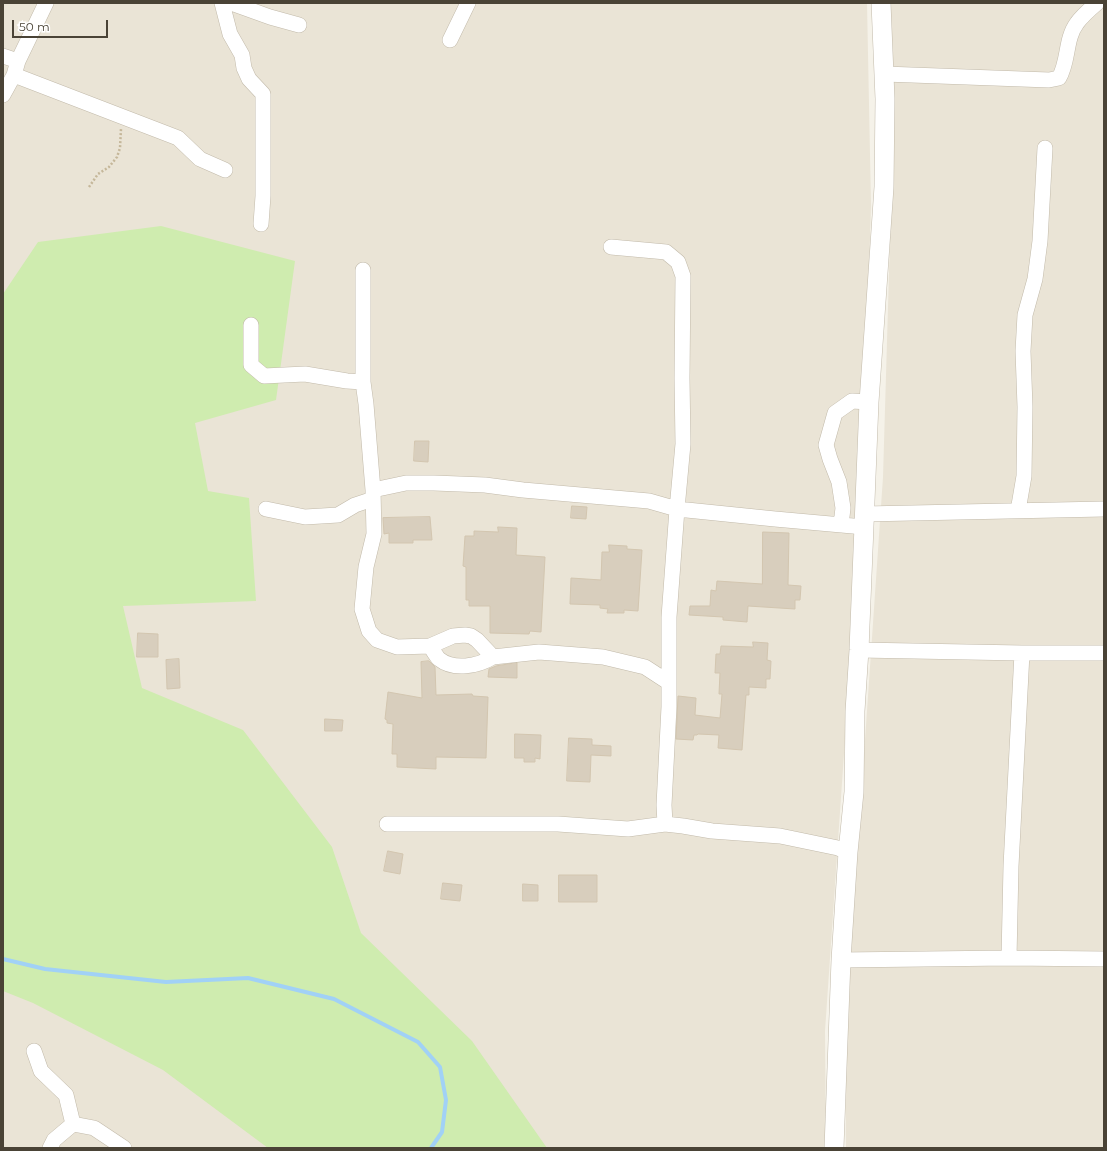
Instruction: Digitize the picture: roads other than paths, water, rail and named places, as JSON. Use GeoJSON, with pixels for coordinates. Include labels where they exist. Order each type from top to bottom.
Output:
{"type":"FeatureCollection","features":[{"type":"Feature","properties":{"kind":"street"},"geometry":{"type":"LineString","coordinates":[[3,95],[46,3]]}},
{"type":"Feature","properties":{"kind":"street"},"geometry":{"type":"LineString","coordinates":[[222,3],[230,34],[242,55],[244,68],[249,79],[263,94],[263,196],[261,224]]}},
{"type":"Feature","properties":{"kind":"street"},"geometry":{"type":"LineString","coordinates":[[232,3],[270,17],[299,25]]}},
{"type":"Feature","properties":{"kind":"street"},"geometry":{"type":"LineString","coordinates":[[450,40],[468,3]]}},
{"type":"Feature","properties":{"kind":"street"},"geometry":{"type":"LineString","coordinates":[[834,1148],[841,960],[848,852],[854,792],[855,711],[859,650],[869,402],[884,187],[884,74],[881,3]]}},
{"type":"Feature","properties":{"kind":"street"},"geometry":{"type":"LineString","coordinates":[[884,74],[1049,80],[1058,78],[1063,71],[1069,42],[1076,24],[1097,3]]}},
{"type":"Feature","properties":{"kind":"street"},"geometry":{"type":"LineString","coordinates":[[3,56],[16,68],[120,115],[178,138],[200,159],[225,170]]}},
{"type":"Feature","properties":{"kind":"street"},"geometry":{"type":"LineString","coordinates":[[1018,511],[1024,476],[1025,407],[1023,351],[1025,315],[1035,279],[1040,241],[1045,148]]}},
{"type":"Feature","properties":{"kind":"street"},"geometry":{"type":"LineString","coordinates":[[611,246],[666,252],[678,262],[683,276],[683,444],[669,616],[668,708],[664,804],[665,824]]}},
{"type":"Feature","properties":{"kind":"street"},"geometry":{"type":"LineString","coordinates":[[363,270],[363,382],[373,494],[374,534],[366,567],[362,609],[370,631],[377,640],[397,647],[430,646],[453,636],[465,635],[471,636],[477,640],[493,657]]}},
{"type":"Feature","properties":{"kind":"street"},"geometry":{"type":"LineString","coordinates":[[251,325],[251,365],[264,376],[305,374],[363,382]]}},
{"type":"Feature","properties":{"kind":"street"},"geometry":{"type":"LineString","coordinates":[[841,525],[843,508],[839,482],[826,444],[835,413],[852,401],[869,402]]}},
{"type":"Feature","properties":{"kind":"street"},"geometry":{"type":"LineString","coordinates":[[266,509],[305,517],[338,515],[373,494],[406,483],[434,483],[485,485],[523,490],[649,501],[677,509],[841,525],[864,520],[1018,511],[1104,509]]}},
{"type":"Feature","properties":{"kind":"street"},"geometry":{"type":"LineString","coordinates":[[430,646],[440,659],[453,665],[466,666],[484,663],[493,657],[539,652],[603,657],[645,668],[668,682]]}},
{"type":"Feature","properties":{"kind":"street"},"geometry":{"type":"LineString","coordinates":[[859,650],[1022,654],[1104,653]]}},
{"type":"Feature","properties":{"kind":"street"},"geometry":{"type":"LineString","coordinates":[[1009,958],[1011,866],[1022,654]]}},
{"type":"Feature","properties":{"kind":"street"},"geometry":{"type":"LineString","coordinates":[[645,668],[669,662]]}},
{"type":"Feature","properties":{"kind":"street"},"geometry":{"type":"LineString","coordinates":[[387,824],[558,824],[628,829],[665,824],[712,831],[780,836],[838,848],[848,852]]}},
{"type":"Feature","properties":{"kind":"street"},"geometry":{"type":"LineString","coordinates":[[841,960],[1009,958],[1104,959]]}},
{"type":"Feature","properties":{"kind":"street"},"geometry":{"type":"LineString","coordinates":[[34,1051],[41,1071],[66,1095],[73,1124]]}},
{"type":"Feature","properties":{"kind":"street"},"geometry":{"type":"LineString","coordinates":[[50,1148],[54,1140],[73,1124]]}},
{"type":"Feature","properties":{"kind":"street"},"geometry":{"type":"LineString","coordinates":[[73,1124],[94,1128],[124,1148]]}},
{"type":"Feature","properties":{"kind":"waterway"},"geometry":{"type":"LineString","coordinates":[[3,959],[45,969],[166,982],[248,978],[334,999],[418,1042],[440,1067],[446,1100],[442,1132],[431,1148]]}}]}
